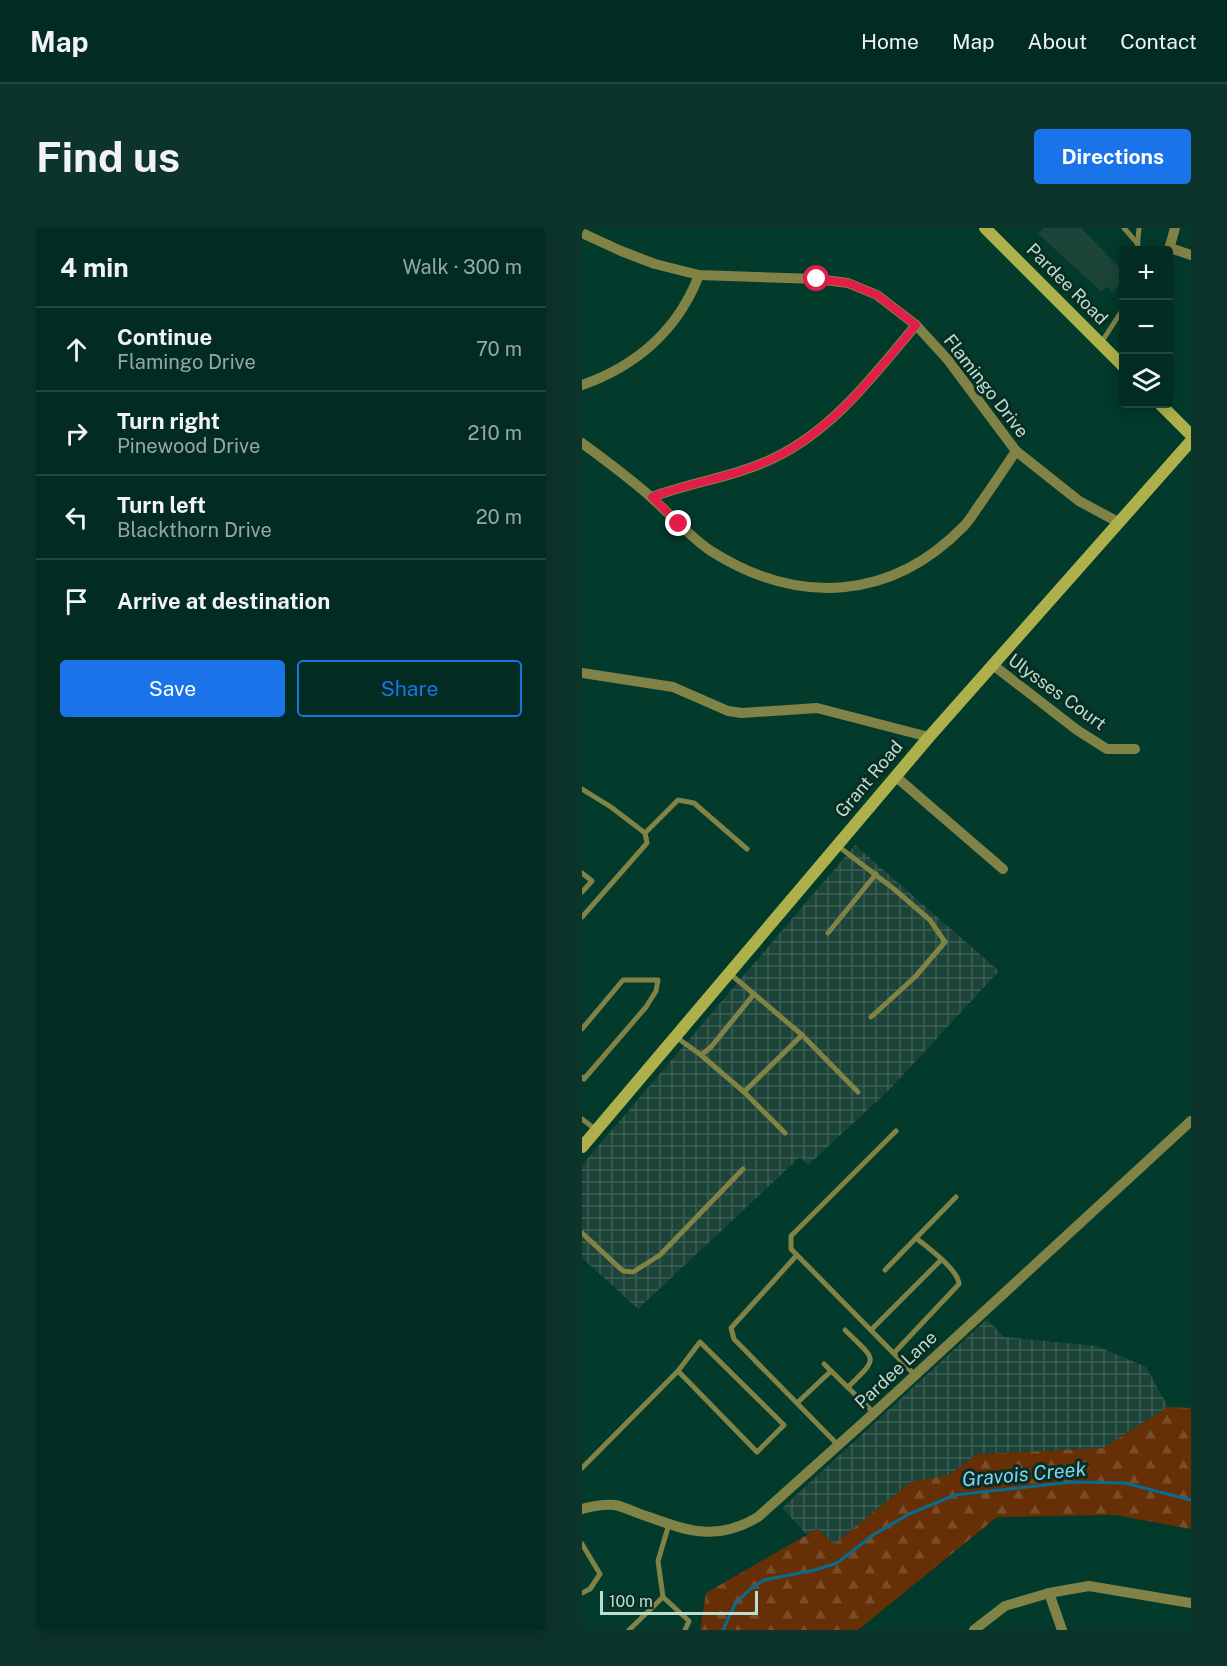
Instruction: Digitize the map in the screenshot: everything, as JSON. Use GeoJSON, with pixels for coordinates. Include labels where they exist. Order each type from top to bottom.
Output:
{"type":"FeatureCollection","features":[{"type":"Feature","properties":{"kind":"street","name":"Pardee Road"},"geometry":{"type":"LineString","coordinates":[[985,228],[1119,362]]}},
{"type":"Feature","properties":{"kind":"street"},"geometry":{"type":"LineString","coordinates":[[1170,246],[1175,228]]}},
{"type":"Feature","properties":{"kind":"street","name":"Flamingo Drive"},"geometry":{"type":"LineString","coordinates":[[582,232],[655,264],[699,275],[817,279],[848,283],[877,295],[916,325],[948,360],[1016,452],[1079,501],[1118,522]]}},
{"type":"Feature","properties":{"kind":"street"},"geometry":{"type":"LineString","coordinates":[[1173,251],[1191,255]]}},
{"type":"Feature","properties":{"kind":"street"},"geometry":{"type":"LineString","coordinates":[[582,385],[604,377],[641,354],[668,329],[692,295],[699,275]]}},
{"type":"Feature","properties":{"kind":"street"},"geometry":{"type":"LineString","coordinates":[[652,497],[672,489],[734,474],[764,462],[812,436],[861,390],[916,325]]}},
{"type":"Feature","properties":{"kind":"street"},"geometry":{"type":"LineString","coordinates":[[1164,408],[1191,435]]}},
{"type":"Feature","properties":{"kind":"street","name":"Grant Road"},"geometry":{"type":"LineString","coordinates":[[582,1148],[895,776],[1191,441]]}},
{"type":"Feature","properties":{"kind":"street"},"geometry":{"type":"LineString","coordinates":[[582,442],[652,497],[709,550],[744,569],[794,585],[813,587],[856,586],[902,572],[926,560],[965,525],[1016,452]]}},
{"type":"Feature","properties":{"kind":"street","name":"Ulysses Court"},"geometry":{"type":"LineString","coordinates":[[993,665],[1077,730],[1107,749],[1135,749]]}},
{"type":"Feature","properties":{"kind":"street"},"geometry":{"type":"LineString","coordinates":[[582,673],[673,687],[728,711],[742,713],[817,708],[929,737]]}},
{"type":"Feature","properties":{"kind":"street"},"geometry":{"type":"LineString","coordinates":[[895,776],[1003,869]]}},
{"type":"Feature","properties":{"kind":"street","name":"Pardee Lane"},"geometry":{"type":"LineString","coordinates":[[582,1509],[597,1505],[616,1506],[699,1532],[720,1532],[740,1528],[758,1517],[1191,1121]]}},
{"type":"Feature","properties":{"kind":"street"},"geometry":{"type":"LineString","coordinates":[[974,1630],[1005,1606],[1049,1593],[1089,1586],[1191,1603]]}},
{"type":"Feature","properties":{"kind":"street"},"geometry":{"type":"LineString","coordinates":[[1049,1593],[1062,1630]]}},
{"type":"Feature","properties":{"kind":"lane"},"geometry":{"type":"LineString","coordinates":[[1124,228],[1137,246]]}},
{"type":"Feature","properties":{"kind":"lane"},"geometry":{"type":"LineString","coordinates":[[1138,246],[1139,228]]}},
{"type":"Feature","properties":{"kind":"lane"},"geometry":{"type":"LineString","coordinates":[[1101,343],[1119,315]]}},
{"type":"Feature","properties":{"kind":"lane"},"geometry":{"type":"LineString","coordinates":[[582,789],[611,807],[645,833],[646,843],[582,917]]}},
{"type":"Feature","properties":{"kind":"lane"},"geometry":{"type":"LineString","coordinates":[[645,833],[678,800],[694,803],[747,849]]}},
{"type":"Feature","properties":{"kind":"lane"},"geometry":{"type":"LineString","coordinates":[[837,845],[876,874],[930,920],[945,942],[915,976],[871,1017]]}},
{"type":"Feature","properties":{"kind":"lane"},"geometry":{"type":"LineString","coordinates":[[582,873],[592,880],[582,892]]}},
{"type":"Feature","properties":{"kind":"lane"},"geometry":{"type":"LineString","coordinates":[[828,933],[876,874]]}},
{"type":"Feature","properties":{"kind":"lane"},"geometry":{"type":"LineString","coordinates":[[729,973],[802,1035],[858,1092]]}},
{"type":"Feature","properties":{"kind":"lane"},"geometry":{"type":"LineString","coordinates":[[582,1029],[623,980],[658,980],[656,991],[646,1007],[584,1079],[582,1077]]}},
{"type":"Feature","properties":{"kind":"lane"},"geometry":{"type":"LineString","coordinates":[[701,1055],[711,1047],[754,994]]}},
{"type":"Feature","properties":{"kind":"lane"},"geometry":{"type":"LineString","coordinates":[[744,1092],[802,1035]]}},
{"type":"Feature","properties":{"kind":"lane"},"geometry":{"type":"LineString","coordinates":[[676,1037],[744,1092],[785,1133]]}},
{"type":"Feature","properties":{"kind":"lane"},"geometry":{"type":"LineString","coordinates":[[582,1119],[596,1130]]}},
{"type":"Feature","properties":{"kind":"lane"},"geometry":{"type":"LineString","coordinates":[[896,1131],[791,1236],[791,1249],[915,1375]]}},
{"type":"Feature","properties":{"kind":"lane"},"geometry":{"type":"LineString","coordinates":[[582,1233],[623,1270],[633,1272],[660,1255],[743,1169]]}},
{"type":"Feature","properties":{"kind":"lane"},"geometry":{"type":"LineString","coordinates":[[885,1270],[956,1197]]}},
{"type":"Feature","properties":{"kind":"lane"},"geometry":{"type":"LineString","coordinates":[[894,1353],[959,1284],[953,1271],[916,1238]]}},
{"type":"Feature","properties":{"kind":"lane"},"geometry":{"type":"LineString","coordinates":[[797,1255],[731,1328],[731,1333],[734,1339],[838,1445]]}},
{"type":"Feature","properties":{"kind":"lane"},"geometry":{"type":"LineString","coordinates":[[871,1330],[941,1260]]}},
{"type":"Feature","properties":{"kind":"lane"},"geometry":{"type":"LineString","coordinates":[[845,1330],[869,1355],[871,1361],[870,1366],[848,1387]]}},
{"type":"Feature","properties":{"kind":"lane"},"geometry":{"type":"LineString","coordinates":[[582,1468],[678,1371],[700,1342],[784,1425],[757,1452],[678,1371]]}},
{"type":"Feature","properties":{"kind":"lane"},"geometry":{"type":"LineString","coordinates":[[824,1364],[874,1413]]}},
{"type":"Feature","properties":{"kind":"lane"},"geometry":{"type":"LineString","coordinates":[[797,1403],[831,1371]]}},
{"type":"Feature","properties":{"kind":"lane"},"geometry":{"type":"LineString","coordinates":[[669,1524],[658,1561],[663,1597],[689,1621],[685,1630]]}},
{"type":"Feature","properties":{"kind":"lane"},"geometry":{"type":"LineString","coordinates":[[582,1544],[600,1575],[590,1589],[582,1593]]}},
{"type":"Feature","properties":{"kind":"lane"},"geometry":{"type":"LineString","coordinates":[[628,1630],[663,1597]]}},
{"type":"Feature","properties":{"kind":"shaded area"},"geometry":{"type":"Polygon","coordinates":[[[1044,228],[1081,228],[1119,267],[1119,285],[1112,293],[1108,287],[1101,291],[1038,234],[1044,228]]]}},
{"type":"Feature","properties":{"kind":"shaded area"},"geometry":{"type":"Polygon","coordinates":[[[855,845],[999,971],[890,1089],[808,1165],[800,1157],[638,1309],[582,1258],[582,1165],[855,845]]]}},
{"type":"Feature","properties":{"kind":"shaded area"},"geometry":{"type":"Polygon","coordinates":[[[987,1319],[1004,1337],[1097,1346],[1146,1367],[1168,1407],[1103,1448],[977,1454],[949,1475],[911,1482],[834,1544],[817,1529],[807,1535],[782,1508],[987,1319]]]}},
{"type":"Feature","properties":{"kind":"green space"},"geometry":{"type":"Polygon","coordinates":[[[1168,1407],[1191,1408],[1191,1529],[1115,1515],[997,1517],[858,1630],[700,1630],[706,1593],[817,1529],[834,1544],[911,1482],[949,1475],[977,1454],[1103,1448],[1168,1407]]]}},
{"type":"Feature","properties":{"kind":"waterway","name":"Gravois Creek"},"geometry":{"type":"LineString","coordinates":[[723,1630],[735,1604],[749,1590],[764,1580],[815,1570],[837,1563],[873,1535],[909,1514],[955,1495],[1072,1482],[1125,1483],[1191,1500]]}},
{"type":"Feature","properties":{"kind":"route"},"geometry":{"type":"LineString","coordinates":[[679,524],[652,497],[672,489],[734,474],[773,458],[812,436],[842,410],[916,325],[877,295],[848,283],[817,279]]}}]}
